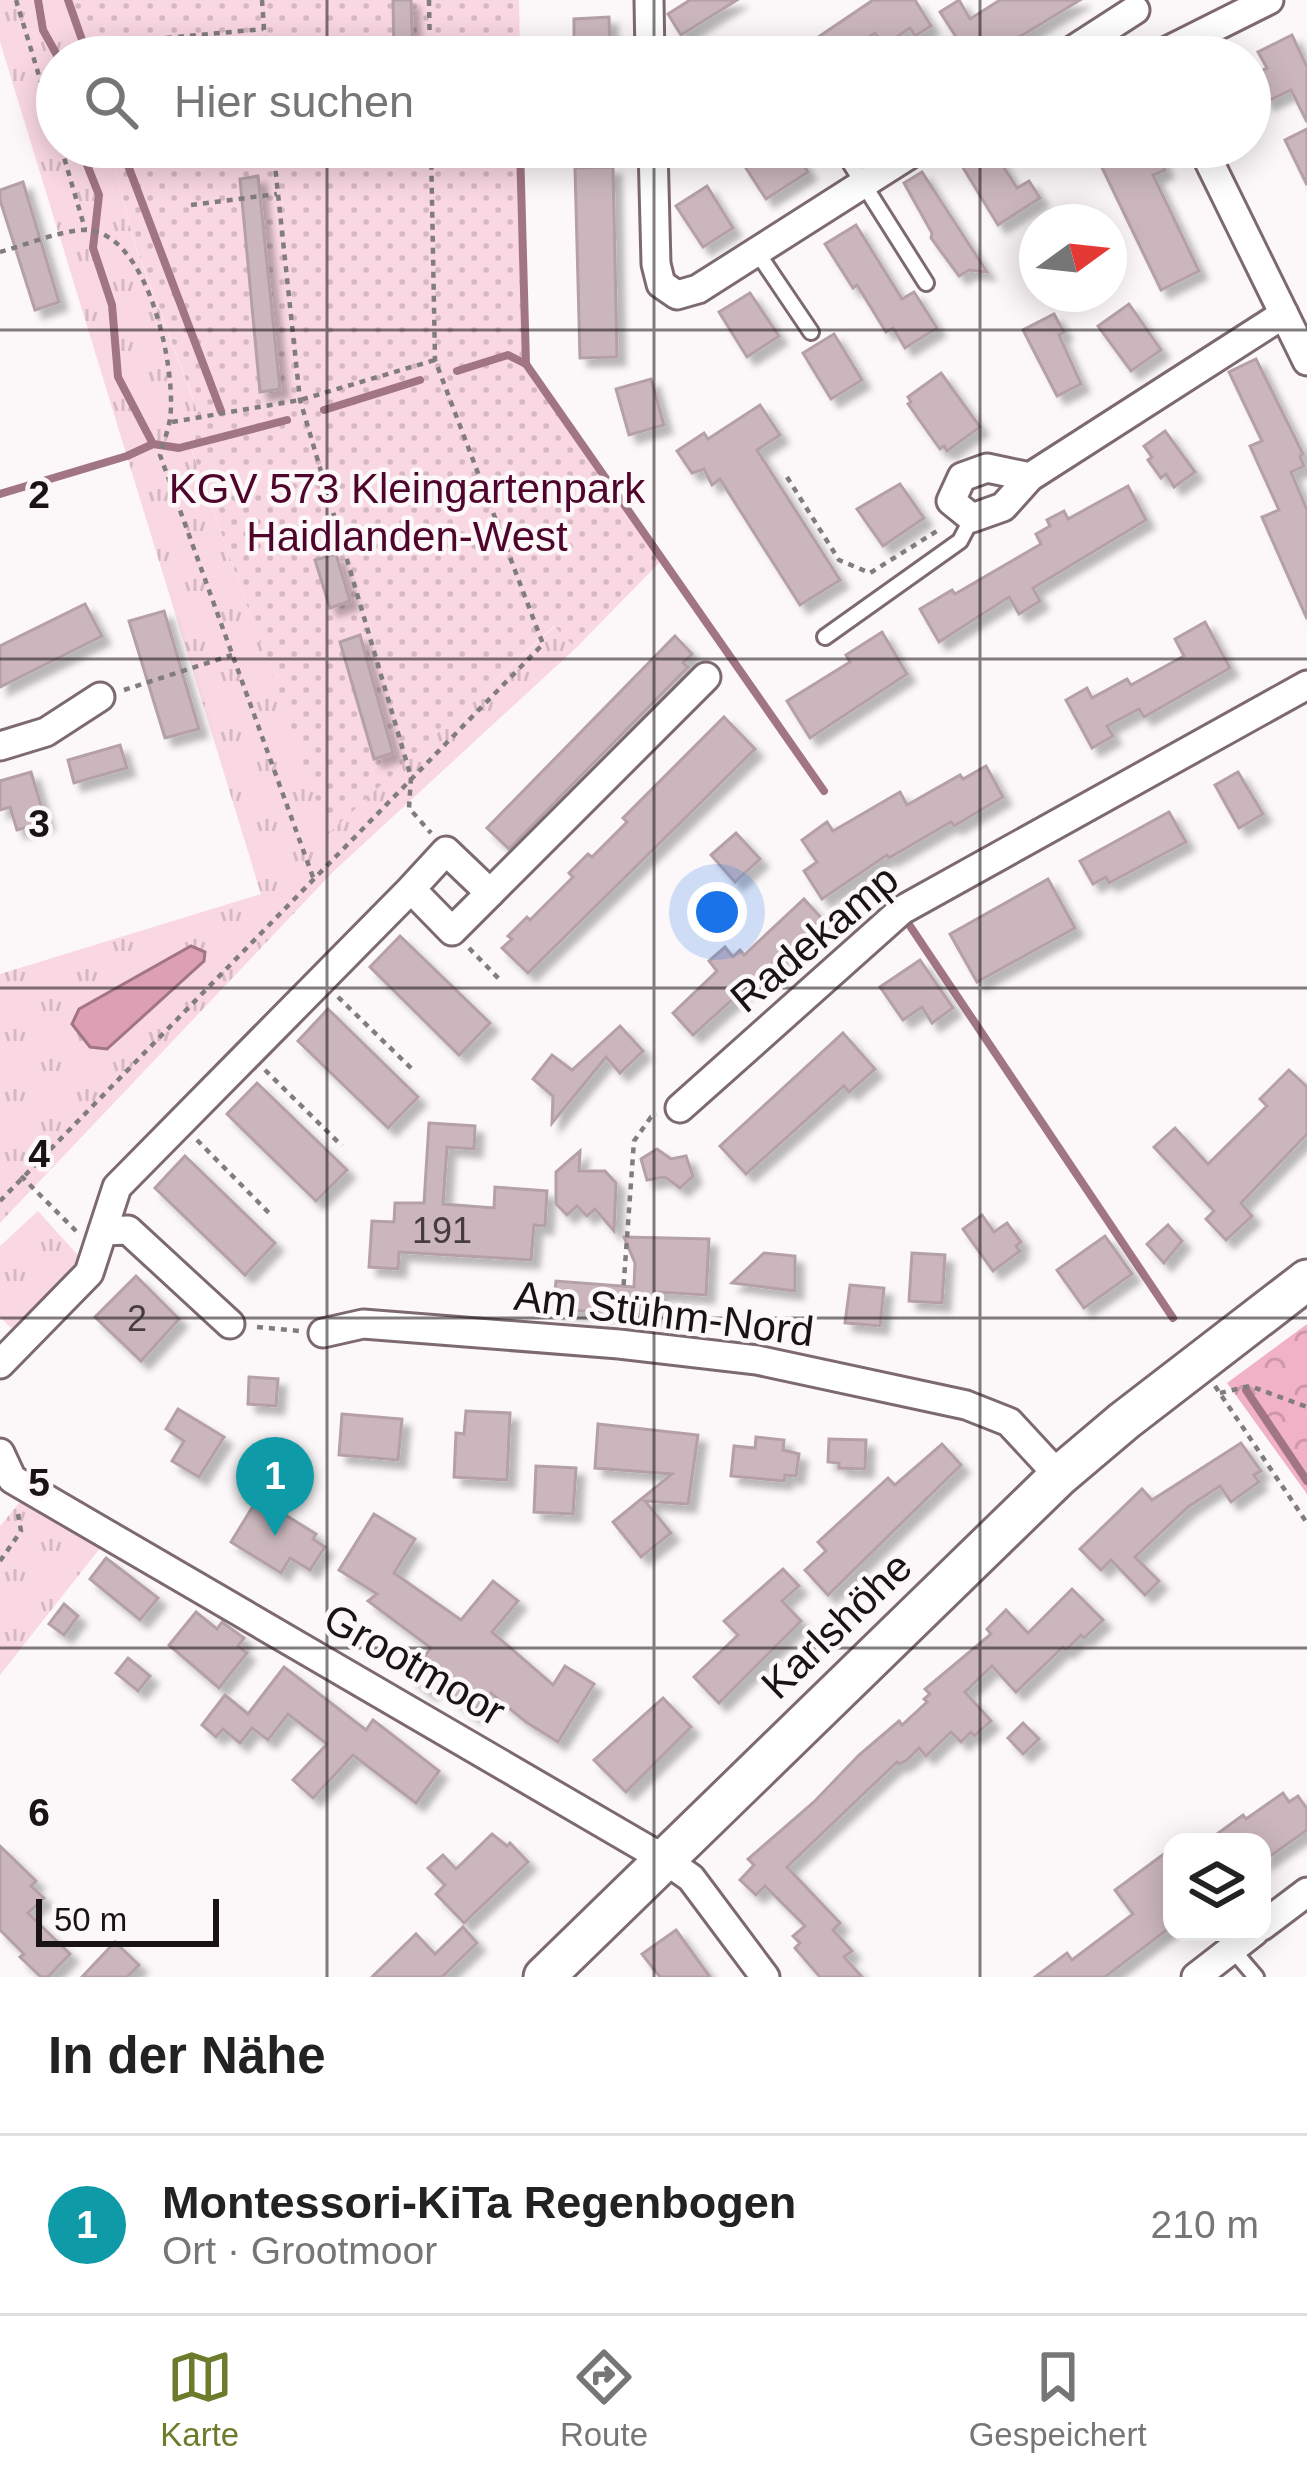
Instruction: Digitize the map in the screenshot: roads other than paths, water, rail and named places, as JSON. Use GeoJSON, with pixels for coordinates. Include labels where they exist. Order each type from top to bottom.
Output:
{"type":"FeatureCollection","features":[{"type":"Feature","properties":{"kind":"main road","name":"Karlshöhe"},"geometry":{"type":"LineString","coordinates":[[544,1977],[1059,1476],[1213,1377],[1307,1280]]}},
{"type":"Feature","properties":{"kind":"street"},"geometry":{"type":"LineString","coordinates":[[649,0],[650,36]]}},
{"type":"Feature","properties":{"kind":"street"},"geometry":{"type":"LineString","coordinates":[[1198,36],[1269,0]]}},
{"type":"Feature","properties":{"kind":"street"},"geometry":{"type":"LineString","coordinates":[[1090,36],[1132,5],[1147,36]]}},
{"type":"Feature","properties":{"kind":"street"},"geometry":{"type":"LineString","coordinates":[[654,168],[656,264],[662,284],[677,296],[698,290],[888,168]]}},
{"type":"Feature","properties":{"kind":"street"},"geometry":{"type":"LineString","coordinates":[[1212,168],[1307,361]]}},
{"type":"Feature","properties":{"kind":"street"},"geometry":{"type":"LineString","coordinates":[[1030,477],[987,468],[962,477],[951,501],[969,515],[1004,507],[1030,477],[1284,314]]}},
{"type":"Feature","properties":{"kind":"street"},"geometry":{"type":"LineString","coordinates":[[411,889],[452,931],[706,677]]}},
{"type":"Feature","properties":{"kind":"street","name":"Radekamp"},"geometry":{"type":"LineString","coordinates":[[680,1108],[902,910],[1307,686]]}},
{"type":"Feature","properties":{"kind":"street"},"geometry":{"type":"LineString","coordinates":[[0,746],[46,732],[100,697]]}},
{"type":"Feature","properties":{"kind":"street"},"geometry":{"type":"LineString","coordinates":[[0,1364],[89,1274],[117,1187],[446,851],[490,893]]}},
{"type":"Feature","properties":{"kind":"street"},"geometry":{"type":"LineString","coordinates":[[103,1231],[128,1230],[230,1324]]}},
{"type":"Feature","properties":{"kind":"street","name":"Am Stühm-Nord"},"geometry":{"type":"LineString","coordinates":[[323,1333],[363,1324],[757,1360],[966,1405],[1009,1422],[1059,1476]]}},
{"type":"Feature","properties":{"kind":"street"},"geometry":{"type":"LineString","coordinates":[[0,1453],[6,1487]]}},
{"type":"Feature","properties":{"kind":"street","name":"Grootmoor"},"geometry":{"type":"LineString","coordinates":[[6,1487],[664,1859],[691,1878],[765,1977]]}},
{"type":"Feature","properties":{"kind":"street"},"geometry":{"type":"LineString","coordinates":[[1271,1919],[1307,1892]]}},
{"type":"Feature","properties":{"kind":"street"},"geometry":{"type":"LineString","coordinates":[[1196,1977],[1243,1941]]}},
{"type":"Feature","properties":{"kind":"lane"},"geometry":{"type":"LineString","coordinates":[[853,168],[926,283]]}},
{"type":"Feature","properties":{"kind":"lane"},"geometry":{"type":"LineString","coordinates":[[757,252],[811,332]]}},
{"type":"Feature","properties":{"kind":"lane"},"geometry":{"type":"LineString","coordinates":[[825,637],[960,541],[969,515]]}},
{"type":"Feature","properties":{"kind":"lane"},"geometry":{"type":"LineString","coordinates":[[1243,1941],[1256,1977]]}},
{"type":"Feature","properties":{"kind":"waterway"},"geometry":{"type":"LineString","coordinates":[[38,0],[46,36]]}},
{"type":"Feature","properties":{"kind":"waterway"},"geometry":{"type":"LineString","coordinates":[[68,0],[81,36]]}},
{"type":"Feature","properties":{"kind":"waterway"},"geometry":{"type":"LineString","coordinates":[[88,168],[99,195],[93,248],[112,305],[118,377],[153,444]]}},
{"type":"Feature","properties":{"kind":"waterway"},"geometry":{"type":"LineString","coordinates":[[129,168],[221,411]]}},
{"type":"Feature","properties":{"kind":"waterway"},"geometry":{"type":"LineString","coordinates":[[521,168],[526,364]]}},
{"type":"Feature","properties":{"kind":"waterway"},"geometry":{"type":"LineString","coordinates":[[457,371],[508,355],[526,364],[824,791]]}},
{"type":"Feature","properties":{"kind":"waterway"},"geometry":{"type":"LineString","coordinates":[[324,410],[420,380]]}},
{"type":"Feature","properties":{"kind":"waterway"},"geometry":{"type":"LineString","coordinates":[[0,494],[153,444],[179,448],[287,420]]}},
{"type":"Feature","properties":{"kind":"waterway"},"geometry":{"type":"LineString","coordinates":[[910,926],[1173,1318]]}},
{"type":"Feature","properties":{"kind":"waterway"},"geometry":{"type":"LineString","coordinates":[[1246,1390],[1307,1481]]}},
{"type":"Feature","properties":{"kind":"place","name":"Montessori-KiTa Regenbogen"},"geometry":{"type":"Point","coordinates":[275,1536]}},
{"type":"Feature","properties":{"kind":"park label","name":"KGV 573 Kleingartenpark Haidlanden-West"},"geometry":{"type":"Point","coordinates":[407,512]}}]}
